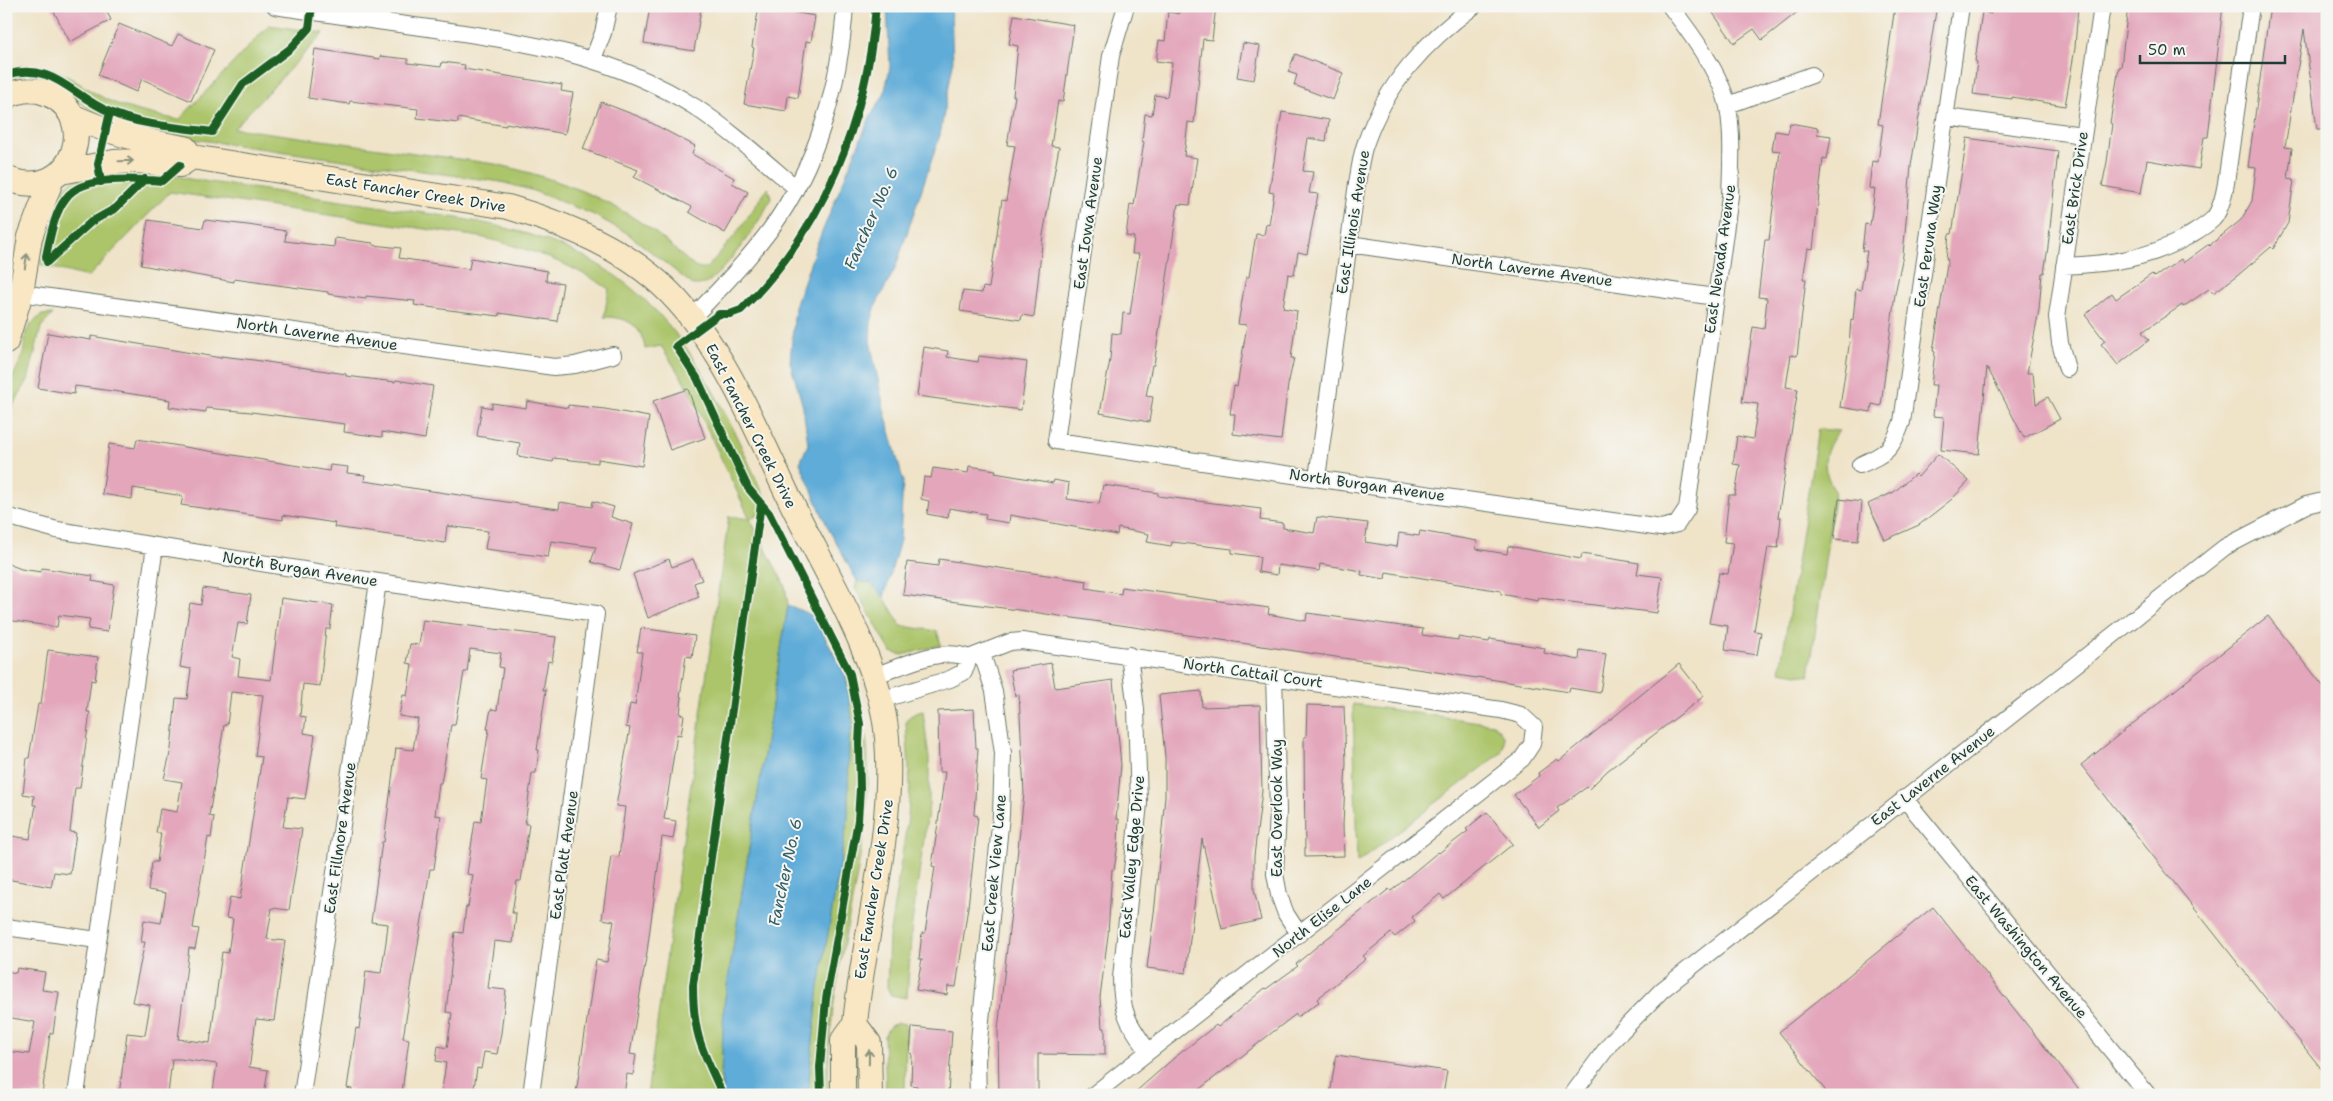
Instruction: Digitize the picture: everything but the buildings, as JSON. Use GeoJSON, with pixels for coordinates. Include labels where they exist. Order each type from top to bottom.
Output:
{"type":"FeatureCollection","features":[{"type":"Feature","properties":{"kind":"street"},"geometry":{"type":"LineString","coordinates":[[275,6],[508,39],[566,51],[620,68],[694,107],[729,131],[796,188]]}},
{"type":"Feature","properties":{"kind":"street"},"geometry":{"type":"LineString","coordinates":[[593,59],[603,33],[609,6]]}},
{"type":"Feature","properties":{"kind":"street"},"geometry":{"type":"LineString","coordinates":[[692,318],[739,269],[771,229],[796,188],[816,143],[833,92],[843,41],[845,6]]}},
{"type":"Feature","properties":{"kind":"street","name":"East Iowa Avenue"},"geometry":{"type":"LineString","coordinates":[[1056,441],[1112,56],[1126,6]]}},
{"type":"Feature","properties":{"kind":"street","name":"East Nevada Avenue"},"geometry":{"type":"LineString","coordinates":[[1670,6],[1702,51],[1728,105],[1732,150],[1730,196],[1687,509],[1677,524]]}},
{"type":"Feature","properties":{"kind":"street","name":"East Peruna Way"},"geometry":{"type":"LineString","coordinates":[[1860,465],[1880,456],[1894,444],[1902,422],[1962,6]]}},
{"type":"Feature","properties":{"kind":"street","name":"East Brick Drive"},"geometry":{"type":"LineString","coordinates":[[2067,369],[2060,343],[2057,317],[2102,6]]}},
{"type":"Feature","properties":{"kind":"street"},"geometry":{"type":"LineString","coordinates":[[2064,266],[2098,265],[2133,260],[2165,249],[2213,218],[2222,202],[2226,183],[2251,6]]}},
{"type":"Feature","properties":{"kind":"street","name":"East Illinois Avenue"},"geometry":{"type":"LineString","coordinates":[[1317,478],[1349,244],[1365,143],[1380,108],[1400,75],[1426,45],[1465,9]]}},
{"type":"Feature","properties":{"kind":"street"},"geometry":{"type":"LineString","coordinates":[[1728,105],[1812,75]]}},
{"type":"Feature","properties":{"kind":"street"},"geometry":{"type":"LineString","coordinates":[[6,97],[22,91],[46,93],[56,98],[72,116],[76,130],[76,146],[71,160],[57,175],[30,238],[21,293],[6,342]]}},
{"type":"Feature","properties":{"kind":"street","name":"East Fancher Creek Drive"},"geometry":{"type":"LineString","coordinates":[[72,116],[104,130],[134,139],[185,148],[192,157]]}},
{"type":"Feature","properties":{"kind":"street"},"geometry":{"type":"LineString","coordinates":[[1946,117],[2083,135]]}},
{"type":"Feature","properties":{"kind":"street","name":"East Fancher Creek Drive"},"geometry":{"type":"LineString","coordinates":[[6,178],[29,184],[57,175],[114,162],[137,161],[180,165],[192,157],[476,201],[545,218],[589,235],[648,273],[692,318],[715,352],[852,625],[874,676],[881,700],[887,737],[889,792],[885,835],[868,929],[855,1024]]}},
{"type":"Feature","properties":{"kind":"street","name":"North Laverne Avenue"},"geometry":{"type":"LineString","coordinates":[[1349,244],[1715,297]]}},
{"type":"Feature","properties":{"kind":"street","name":"North Laverne Avenue"},"geometry":{"type":"LineString","coordinates":[[21,293],[554,367],[575,365],[613,355]]}},
{"type":"Feature","properties":{"kind":"street","name":"North Burgan Avenue"},"geometry":{"type":"LineString","coordinates":[[1056,441],[1661,528],[1677,524]]}},
{"type":"Feature","properties":{"kind":"street","name":"East Laverne Avenue"},"geometry":{"type":"LineString","coordinates":[[1572,1095],[1612,1041],[1646,1004],[1904,798],[2225,547],[2306,505],[2327,500]]}},
{"type":"Feature","properties":{"kind":"street","name":"North Burgan Avenue"},"geometry":{"type":"LineString","coordinates":[[6,516],[58,530],[378,582],[596,614]]}},
{"type":"Feature","properties":{"kind":"street"},"geometry":{"type":"LineString","coordinates":[[76,1095],[155,546]]}},
{"type":"Feature","properties":{"kind":"street","name":"East Fillmore Avenue"},"geometry":{"type":"LineString","coordinates":[[302,1095],[378,582]]}},
{"type":"Feature","properties":{"kind":"street","name":"East Platt Avenue"},"geometry":{"type":"LineString","coordinates":[[531,1095],[596,614]]}},
{"type":"Feature","properties":{"kind":"street","name":"North Cattail Court"},"geometry":{"type":"LineString","coordinates":[[881,700],[950,679],[964,672],[976,656],[1010,642],[1022,641],[1501,710],[1520,715],[1534,727]]}},
{"type":"Feature","properties":{"kind":"street"},"geometry":{"type":"LineString","coordinates":[[874,676],[944,654],[957,653],[976,656]]}},
{"type":"Feature","properties":{"kind":"street","name":"East Valley Edge Drive"},"geometry":{"type":"LineString","coordinates":[[1129,655],[1136,710],[1138,803],[1121,978],[1121,1001],[1129,1024],[1148,1051]]}},
{"type":"Feature","properties":{"kind":"street","name":"East Creek View Lane"},"geometry":{"type":"LineString","coordinates":[[976,656],[994,691],[1003,753],[1001,816],[977,1061],[978,1095]]}},
{"type":"Feature","properties":{"kind":"street","name":"East Overlook Way"},"geometry":{"type":"LineString","coordinates":[[1274,676],[1278,811],[1275,874],[1279,895],[1286,914],[1299,934]]}},
{"type":"Feature","properties":{"kind":"street","name":"North Elise Lane"},"geometry":{"type":"LineString","coordinates":[[1093,1095],[1522,759],[1532,744],[1534,727]]}},
{"type":"Feature","properties":{"kind":"street","name":"East Washington Avenue"},"geometry":{"type":"LineString","coordinates":[[1904,798],[2148,1095]]}},
{"type":"Feature","properties":{"kind":"street"},"geometry":{"type":"LineString","coordinates":[[6,927],[97,940]]}},
{"type":"Feature","properties":{"kind":"street"},"geometry":{"type":"LineString","coordinates":[[843,1095],[843,1040],[855,1024],[869,1043],[870,1095]]}},
{"type":"Feature","properties":{"kind":"green space"},"geometry":{"type":"Polygon","coordinates":[[[269,25],[324,33],[234,128],[495,164],[534,174],[572,187],[626,213],[657,234],[696,268],[707,268],[736,234],[768,188],[771,198],[734,256],[706,283],[693,285],[627,233],[592,214],[531,190],[501,182],[200,140],[155,137],[98,115],[69,95],[6,86],[6,69],[38,66],[62,74],[112,102],[179,120],[269,25]]]}},
{"type":"Feature","properties":{"kind":"green space"},"geometry":{"type":"Polygon","coordinates":[[[109,170],[164,172],[189,179],[461,219],[501,227],[540,238],[576,253],[611,273],[644,299],[675,333],[690,353],[716,396],[770,509],[750,519],[687,386],[661,346],[645,349],[641,334],[632,324],[612,317],[604,317],[609,289],[594,279],[531,251],[480,237],[170,192],[88,277],[41,265],[45,232],[53,208],[64,188],[75,180],[109,170]]]}},
{"type":"Feature","properties":{"kind":"green space"},"geometry":{"type":"Polygon","coordinates":[[[53,314],[41,327],[28,380],[6,417],[6,392],[23,355],[26,332],[32,323],[42,315],[53,314]]]}},
{"type":"Feature","properties":{"kind":"green space"},"geometry":{"type":"Polygon","coordinates":[[[1818,429],[1839,431],[1830,445],[1825,460],[1827,475],[1835,490],[1809,676],[1780,671],[1818,429]]]}},
{"type":"Feature","properties":{"kind":"green space"},"geometry":{"type":"Polygon","coordinates":[[[729,516],[750,519],[785,586],[788,605],[724,1005],[721,1076],[723,1095],[647,1095],[729,516]]]}},
{"type":"Feature","properties":{"kind":"green space"},"geometry":{"type":"Polygon","coordinates":[[[857,581],[871,583],[884,597],[901,626],[937,631],[941,645],[902,655],[891,652],[855,588],[857,581]]]}},
{"type":"Feature","properties":{"kind":"green space"},"geometry":{"type":"Polygon","coordinates":[[[852,675],[861,708],[867,742],[866,806],[855,888],[833,1012],[829,1053],[829,1095],[810,1095],[809,1079],[819,987],[848,817],[849,739],[853,724],[846,677],[852,675]]]}},
{"type":"Feature","properties":{"kind":"green space"},"geometry":{"type":"Polygon","coordinates":[[[1353,704],[1493,724],[1502,734],[1504,741],[1500,754],[1357,863],[1353,704]]]}},
{"type":"Feature","properties":{"kind":"green space"},"geometry":{"type":"Polygon","coordinates":[[[923,711],[929,759],[929,804],[912,923],[907,998],[891,995],[887,987],[889,937],[908,817],[910,786],[906,722],[913,715],[923,711]]]}},
{"type":"Feature","properties":{"kind":"green space"},"geometry":{"type":"Polygon","coordinates":[[[898,1023],[906,1024],[905,1095],[886,1095],[884,1036],[890,1026],[898,1023]]]}},
{"type":"Feature","properties":{"kind":"water","name":"Fancher No. 6"},"geometry":{"type":"Polygon","coordinates":[[[887,6],[951,6],[953,64],[940,135],[895,269],[876,305],[871,322],[870,341],[884,409],[903,480],[900,540],[884,597],[871,583],[857,581],[828,528],[800,463],[808,444],[803,407],[790,362],[795,307],[817,244],[870,117],[884,95],[890,67],[887,6]]]}},
{"type":"Feature","properties":{"kind":"water","name":"Fancher No. 6"},"geometry":{"type":"Polygon","coordinates":[[[788,605],[814,616],[846,677],[853,724],[849,739],[848,817],[819,987],[809,1079],[810,1095],[723,1095],[721,1076],[724,1005],[788,605]]]}},
{"type":"Feature","properties":{"kind":"cycle path"},"geometry":{"type":"LineString","coordinates":[[6,75],[23,72],[50,76],[96,105],[122,117],[147,123],[212,132],[243,84],[291,48],[309,28],[312,6]]}},
{"type":"Feature","properties":{"kind":"cycle path"},"geometry":{"type":"LineString","coordinates":[[821,1095],[820,1067],[826,999],[858,820],[860,724],[850,674],[769,513],[748,488],[697,378],[676,346],[719,314],[730,314],[741,310],[770,278],[796,244],[818,208],[836,170],[851,131],[863,90],[876,6]]}},
{"type":"Feature","properties":{"kind":"cycle path"},"geometry":{"type":"LineString","coordinates":[[101,182],[98,164],[110,112]]}},
{"type":"Feature","properties":{"kind":"cycle path"},"geometry":{"type":"LineString","coordinates":[[47,262],[46,256],[55,218],[66,198],[74,191],[84,185],[111,180],[162,181],[180,165]]}},
{"type":"Feature","properties":{"kind":"cycle path"},"geometry":{"type":"LineString","coordinates":[[47,262],[91,222],[116,208],[145,179]]}},
{"type":"Feature","properties":{"kind":"cycle path"},"geometry":{"type":"LineString","coordinates":[[723,1095],[700,1042],[693,1002],[693,985],[761,504]]}}]}
